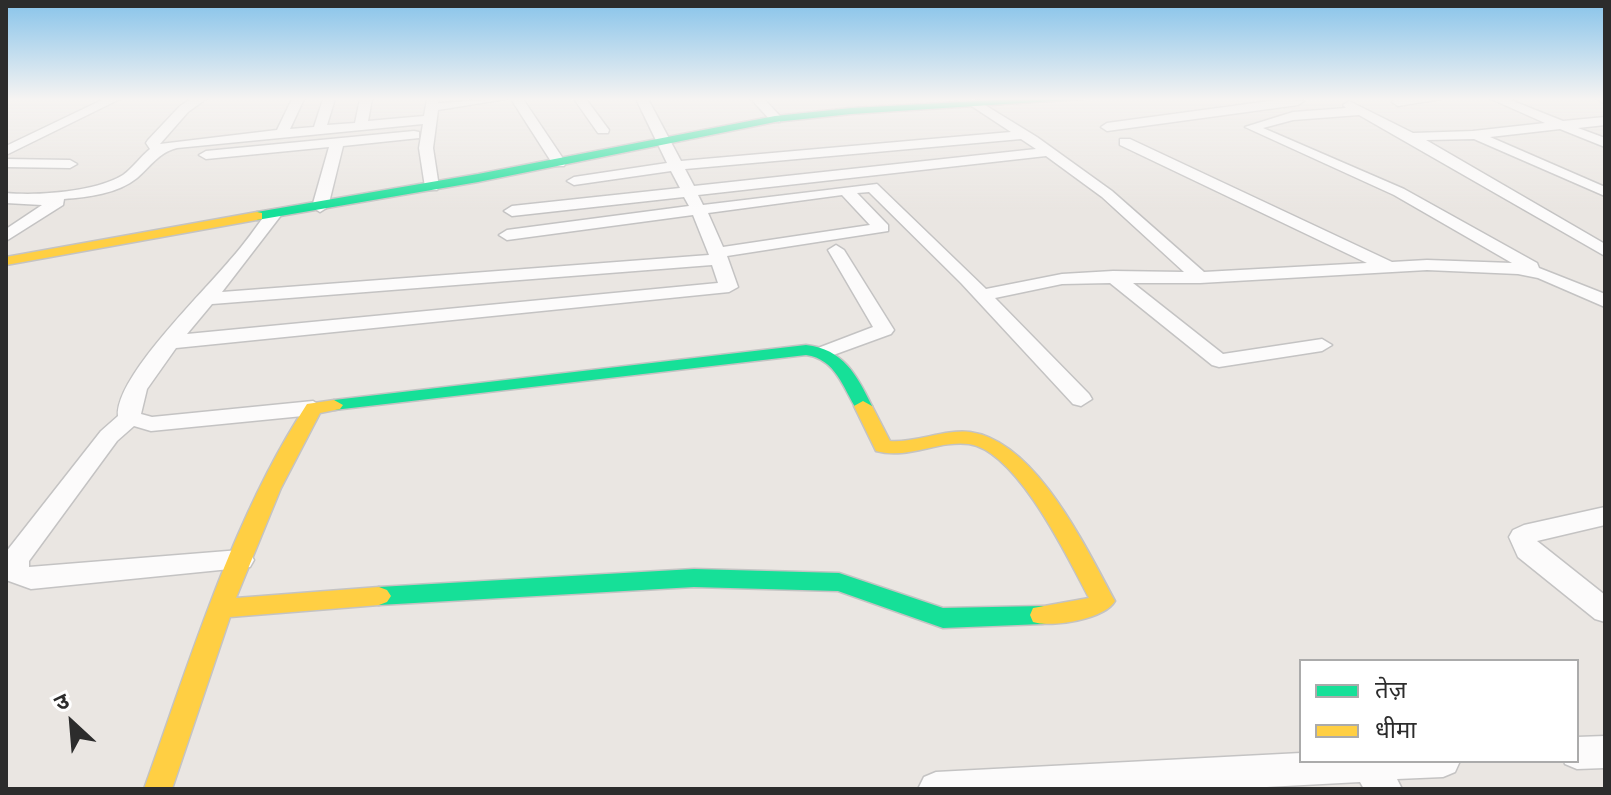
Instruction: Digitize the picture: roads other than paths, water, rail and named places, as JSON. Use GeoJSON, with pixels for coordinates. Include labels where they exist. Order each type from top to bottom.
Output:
{"type":"FeatureCollection","features":[{"type":"Feature","properties":{"kind":"street"},"geometry":{"type":"LineString","coordinates":[[6,151],[37,136]]}},
{"type":"Feature","properties":{"kind":"street"},"geometry":{"type":"LineString","coordinates":[[157,149],[153,143],[159,136]]}},
{"type":"Feature","properties":{"kind":"street"},"geometry":{"type":"LineString","coordinates":[[32,198],[114,185],[129,177],[157,149],[240,136]]}},
{"type":"Feature","properties":{"kind":"street"},"geometry":{"type":"LineString","coordinates":[[145,160],[337,143],[360,136]]}},
{"type":"Feature","properties":{"kind":"street"},"geometry":{"type":"LineString","coordinates":[[429,136],[426,159],[432,187]]}},
{"type":"Feature","properties":{"kind":"street"},"geometry":{"type":"LineString","coordinates":[[541,136],[559,163]]}},
{"type":"Feature","properties":{"kind":"street"},"geometry":{"type":"LineString","coordinates":[[6,261],[432,187],[559,163],[675,136]]}},
{"type":"Feature","properties":{"kind":"street"},"geometry":{"type":"LineString","coordinates":[[574,181],[676,166],[1011,136]]}},
{"type":"Feature","properties":{"kind":"street"},"geometry":{"type":"LineString","coordinates":[[1025,136],[1130,212],[1200,278]]}},
{"type":"Feature","properties":{"kind":"street"},"geometry":{"type":"LineString","coordinates":[[1272,136],[1399,192],[1543,274],[1605,301]]}},
{"type":"Feature","properties":{"kind":"street"},"geometry":{"type":"LineString","coordinates":[[1411,137],[1440,136]]}},
{"type":"Feature","properties":{"kind":"street"},"geometry":{"type":"LineString","coordinates":[[1478,136],[1605,192]]}},
{"type":"Feature","properties":{"kind":"street"},"geometry":{"type":"LineString","coordinates":[[1411,137],[1605,251]]}},
{"type":"Feature","properties":{"kind":"street"},"geometry":{"type":"LineString","coordinates":[[171,342],[729,287],[700,210],[664,138]]}},
{"type":"Feature","properties":{"kind":"street"},"geometry":{"type":"LineString","coordinates":[[1125,142],[1386,266]]}},
{"type":"Feature","properties":{"kind":"street"},"geometry":{"type":"LineString","coordinates":[[320,207],[337,143]]}},
{"type":"Feature","properties":{"kind":"street"},"geometry":{"type":"LineString","coordinates":[[512,211],[1048,152]]}},
{"type":"Feature","properties":{"kind":"street"},"geometry":{"type":"LineString","coordinates":[[6,163],[70,164]]}},
{"type":"Feature","properties":{"kind":"street"},"geometry":{"type":"LineString","coordinates":[[507,235],[845,190],[877,189],[1081,399]]}},
{"type":"Feature","properties":{"kind":"street"},"geometry":{"type":"LineString","coordinates":[[207,299],[717,256],[882,228],[845,190]]}},
{"type":"Feature","properties":{"kind":"street"},"geometry":{"type":"LineString","coordinates":[[6,198],[58,202],[6,236]]}},
{"type":"Feature","properties":{"kind":"street"},"geometry":{"type":"LineString","coordinates":[[130,418],[129,408],[136,389],[152,363],[274,214]]}},
{"type":"Feature","properties":{"kind":"street"},"geometry":{"type":"LineString","coordinates":[[130,418],[151,424],[313,408],[777,351],[825,352],[884,330],[836,250]]}},
{"type":"Feature","properties":{"kind":"street"},"geometry":{"type":"LineString","coordinates":[[982,295],[1062,279],[1113,276],[1200,278],[1386,266],[1480,266],[1543,274]]}},
{"type":"Feature","properties":{"kind":"street"},"geometry":{"type":"LineString","coordinates":[[1113,276],[1219,361],[1322,345]]}},
{"type":"Feature","properties":{"kind":"street"},"geometry":{"type":"LineString","coordinates":[[220,609],[394,595],[694,578],[839,582],[943,618],[1053,615],[1091,608],[1103,601],[1054,519],[1008,454],[983,440],[967,439],[895,450],[883,447],[851,384],[834,357],[825,352]]}},
{"type":"Feature","properties":{"kind":"street"},"geometry":{"type":"LineString","coordinates":[[158,789],[220,609],[271,488],[313,408]]}},
{"type":"Feature","properties":{"kind":"street"},"geometry":{"type":"LineString","coordinates":[[130,418],[109,436],[15,560],[16,573],[31,578],[240,560]]}},
{"type":"Feature","properties":{"kind":"street"},"geometry":{"type":"LineString","coordinates":[[1605,516],[1522,537],[1528,550],[1605,611]]}},
{"type":"Feature","properties":{"kind":"street"},"geometry":{"type":"LineString","coordinates":[[1579,753],[1605,752]]}},
{"type":"Feature","properties":{"kind":"street"},"geometry":{"type":"LineString","coordinates":[[936,789],[1376,777],[1435,763]]}}]}
